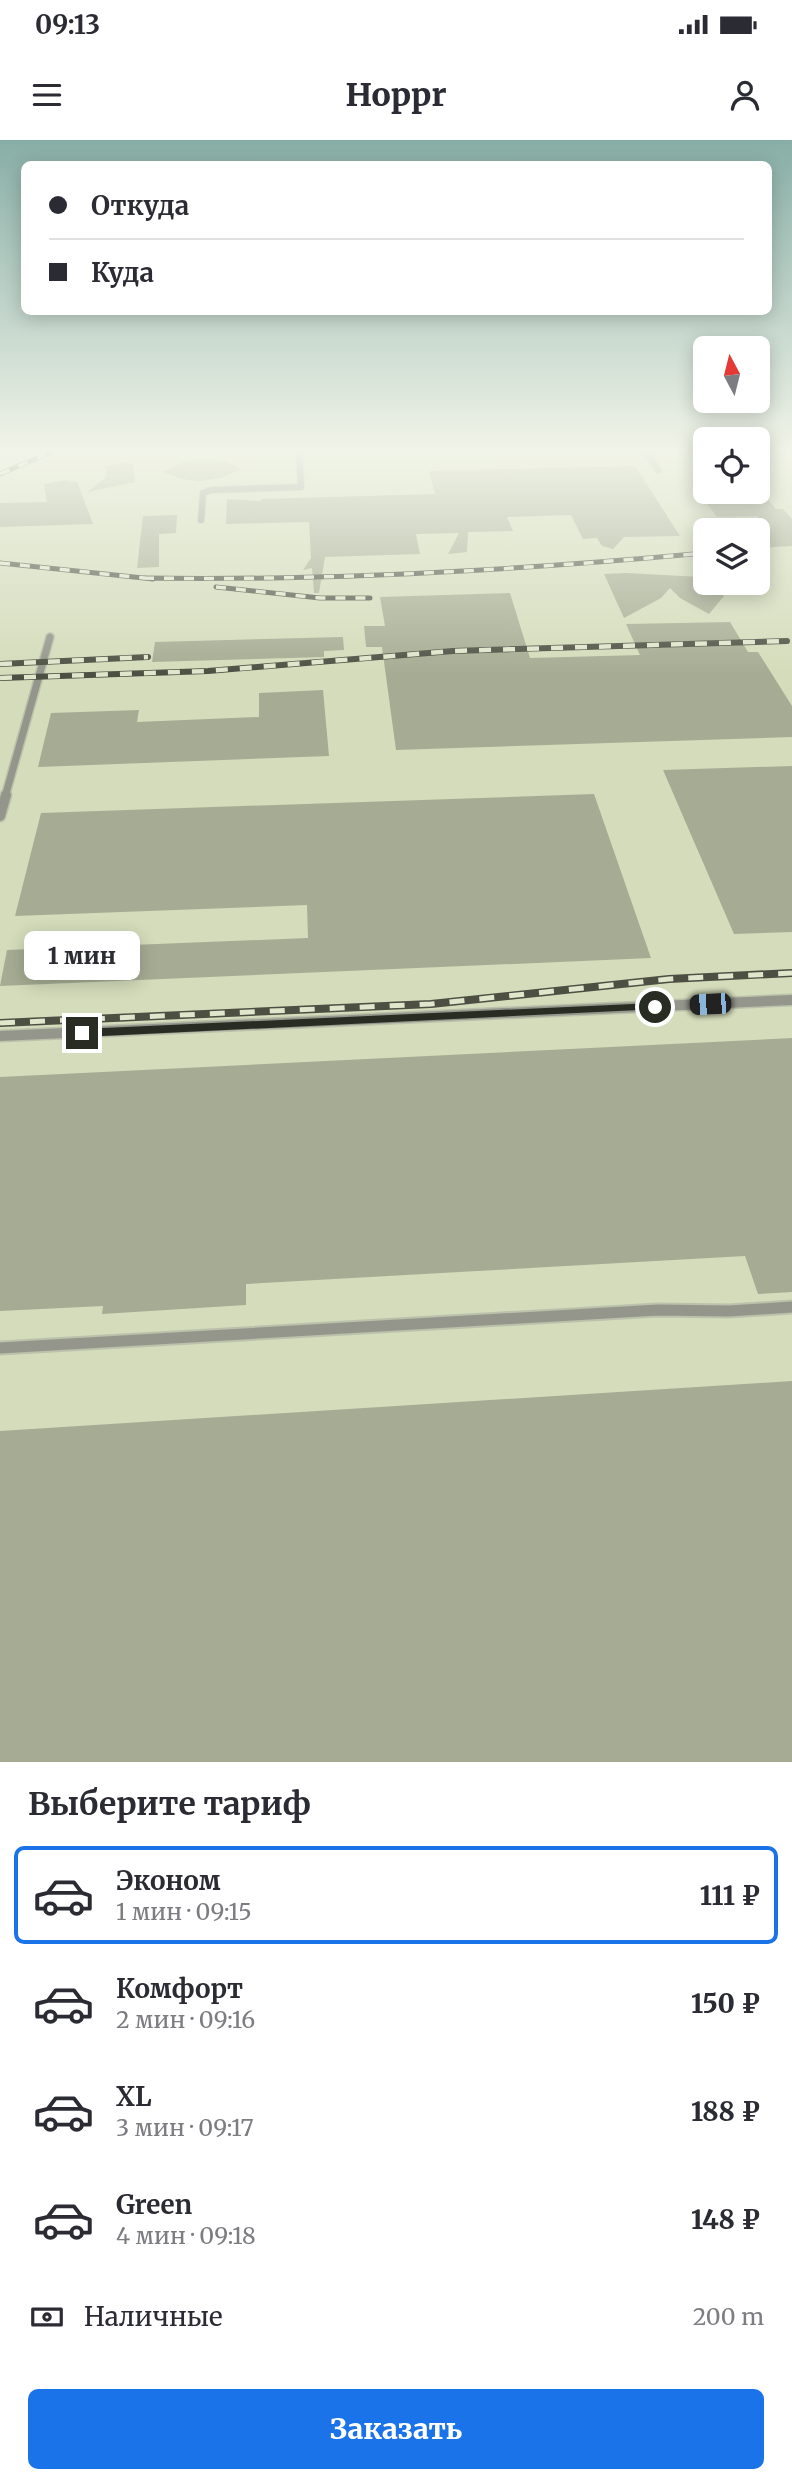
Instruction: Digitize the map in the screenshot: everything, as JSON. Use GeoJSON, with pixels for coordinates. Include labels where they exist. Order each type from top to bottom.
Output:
{"type":"FeatureCollection","features":[{"type":"Feature","properties":{"kind":"lane"},"geometry":{"type":"LineString","coordinates":[[0,816],[50,637]]}},
{"type":"Feature","properties":{"kind":"lane"},"geometry":{"type":"LineString","coordinates":[[0,1037],[792,1000]]}},
{"type":"Feature","properties":{"kind":"lane"},"geometry":{"type":"LineString","coordinates":[[0,1348],[644,1311],[729,1311],[792,1307]]}},
{"type":"Feature","properties":{"kind":"shaded area"},"geometry":{"type":"Polygon","coordinates":[[[0,524],[693,524],[693,595],[770,595],[770,524],[792,524],[792,1762],[0,1762],[0,524]]]}},
{"type":"Feature","properties":{"kind":"building"},"geometry":{"type":"Polygon","coordinates":[[[0,524],[93,524],[0,527],[0,524]]]}},
{"type":"Feature","properties":{"kind":"building"},"geometry":{"type":"Polygon","coordinates":[[[142,524],[177,524],[176,533],[159,534],[159,567],[137,568],[142,524]]]}},
{"type":"Feature","properties":{"kind":"building"},"geometry":{"type":"Polygon","coordinates":[[[309,524],[510,524],[513,531],[468,532],[467,552],[448,554],[459,533],[416,534],[420,554],[325,557],[319,593],[314,593],[312,568],[303,570],[311,558],[309,524]]]}},
{"type":"Feature","properties":{"kind":"building"},"geometry":{"type":"Polygon","coordinates":[[[575,524],[672,524],[680,536],[624,537],[613,549],[602,546],[597,538],[583,539],[575,524]]]}},
{"type":"Feature","properties":{"kind":"building"},"geometry":{"type":"Polygon","coordinates":[[[770,524],[792,524],[792,546],[770,547],[770,524]]]}},
{"type":"Feature","properties":{"kind":"building"},"geometry":{"type":"Polygon","coordinates":[[[604,574],[693,577],[693,595],[724,596],[709,614],[680,598],[670,588],[661,598],[624,618],[604,574]]]}},
{"type":"Feature","properties":{"kind":"building"},"geometry":{"type":"Polygon","coordinates":[[[510,593],[530,658],[640,655],[626,624],[730,622],[748,652],[758,652],[792,706],[792,737],[396,750],[382,647],[366,647],[364,626],[385,626],[380,597],[510,593]]]}},
{"type":"Feature","properties":{"kind":"building"},"geometry":{"type":"Polygon","coordinates":[[[343,637],[344,650],[324,651],[324,657],[152,662],[155,642],[343,637]]]}},
{"type":"Feature","properties":{"kind":"building"},"geometry":{"type":"Polygon","coordinates":[[[323,690],[329,756],[38,767],[51,713],[139,710],[137,722],[259,717],[259,693],[323,690]]]}},
{"type":"Feature","properties":{"kind":"building"},"geometry":{"type":"Polygon","coordinates":[[[792,766],[792,932],[734,934],[663,770],[792,766]]]}},
{"type":"Feature","properties":{"kind":"building"},"geometry":{"type":"Polygon","coordinates":[[[594,794],[651,958],[0,986],[7,950],[308,938],[307,905],[15,916],[41,813],[594,794]]]}},
{"type":"Feature","properties":{"kind":"building"},"geometry":{"type":"Polygon","coordinates":[[[792,1038],[792,1292],[758,1294],[745,1256],[246,1284],[246,1305],[102,1314],[103,1306],[0,1311],[0,1077],[792,1038]]]}},
{"type":"Feature","properties":{"kind":"building"},"geometry":{"type":"Polygon","coordinates":[[[792,1381],[792,1762],[0,1762],[0,1431],[792,1381]]]}},
{"type":"Feature","properties":{"kind":"railway"},"geometry":{"type":"LineString","coordinates":[[144,578],[284,578],[425,573],[693,554]]}},
{"type":"Feature","properties":{"kind":"railway"},"geometry":{"type":"LineString","coordinates":[[0,563],[153,579]]}},
{"type":"Feature","properties":{"kind":"railway"},"geometry":{"type":"LineString","coordinates":[[216,587],[320,598],[370,598]]}},
{"type":"Feature","properties":{"kind":"railway"},"geometry":{"type":"LineString","coordinates":[[0,678],[208,671],[453,651],[787,641]]}},
{"type":"Feature","properties":{"kind":"railway"},"geometry":{"type":"LineString","coordinates":[[0,664],[148,657]]}},
{"type":"Feature","properties":{"kind":"railway"},"geometry":{"type":"LineString","coordinates":[[0,1023],[431,1004],[669,979],[792,973]]}},
{"type":"Feature","properties":{"kind":"route"},"geometry":{"type":"LineString","coordinates":[[82,1033],[655,1007]]}}]}
